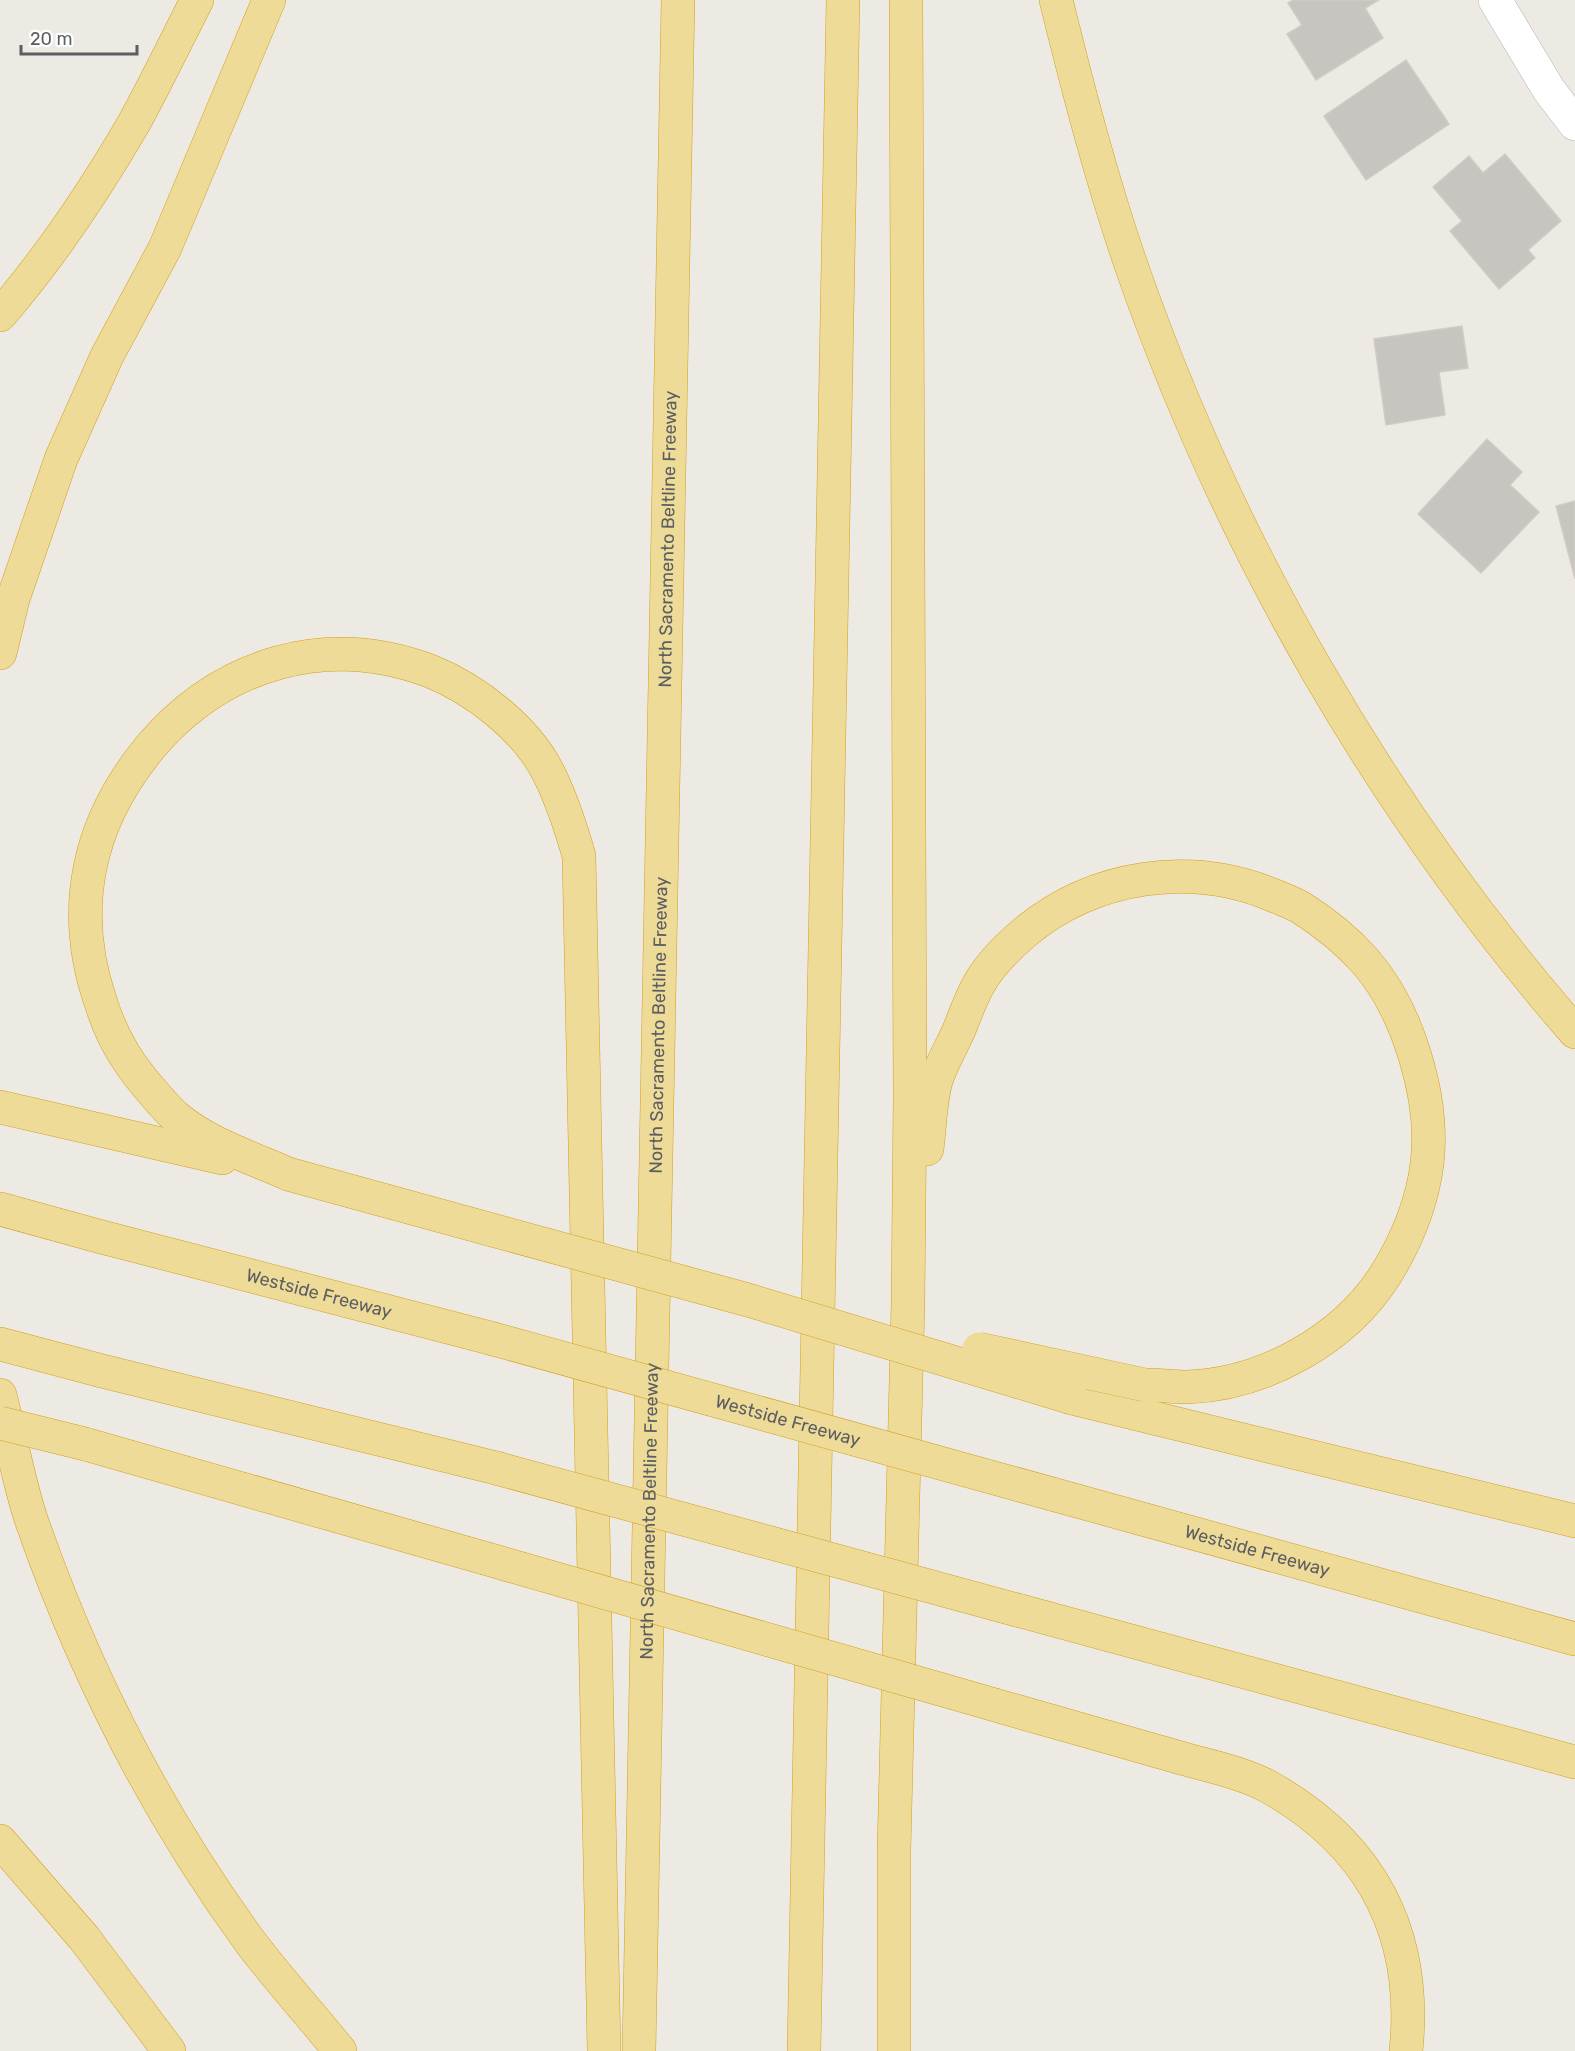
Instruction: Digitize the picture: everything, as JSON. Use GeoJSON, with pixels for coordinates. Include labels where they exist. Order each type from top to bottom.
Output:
{"type":"FeatureCollection","features":[{"type":"Feature","properties":{"kind":"highway"},"geometry":{"type":"LineString","coordinates":[[0,315],[28,283],[76,217],[134,122],[196,0]]}},
{"type":"Feature","properties":{"kind":"highway"},"geometry":{"type":"LineString","coordinates":[[0,652],[13,599],[61,459],[107,356],[165,248],[269,0]]}},
{"type":"Feature","properties":{"kind":"highway","name":"North Sacramento Beltline Freeway"},"geometry":{"type":"LineString","coordinates":[[639,2051],[678,0]]}},
{"type":"Feature","properties":{"kind":"highway"},"geometry":{"type":"LineString","coordinates":[[804,2051],[843,0]]}},
{"type":"Feature","properties":{"kind":"highway"},"geometry":{"type":"LineString","coordinates":[[894,2051],[894,1848],[908,1302],[910,1098],[906,0]]}},
{"type":"Feature","properties":{"kind":"highway"},"geometry":{"type":"LineString","coordinates":[[1056,0],[1088,127],[1131,265],[1183,401],[1243,533],[1314,667],[1364,749],[1437,858],[1534,985],[1575,1032]]}},
{"type":"Feature","properties":{"kind":"highway"},"geometry":{"type":"LineString","coordinates":[[288,1174],[202,1136],[173,1115],[134,1071],[110,1030],[91,973],[85,915],[90,867],[109,809],[132,768],[168,726],[202,697],[264,666],[309,656],[361,655],[412,664],[444,677],[476,695],[503,717],[527,742],[548,771],[567,815],[579,856],[604,2051]]}},
{"type":"Feature","properties":{"kind":"highway"},"geometry":{"type":"LineString","coordinates":[[748,1300],[1145,1385],[1189,1387],[1221,1383],[1265,1371],[1317,1344],[1351,1317],[1379,1284],[1403,1246],[1421,1197],[1427,1162],[1428,1110],[1418,1062],[1395,1006],[1367,963],[1342,938],[1302,908],[1253,887],[1222,879],[1169,876],[1122,882],[1081,896],[1043,917],[1010,945],[982,978],[936,1082],[908,1302]]}},
{"type":"Feature","properties":{"kind":"highway"},"geometry":{"type":"LineString","coordinates":[[0,1107],[288,1174],[748,1300],[1072,1398],[1575,1521]]}},
{"type":"Feature","properties":{"kind":"highway","name":"Westside Freeway"},"geometry":{"type":"LineString","coordinates":[[0,1209],[490,1338],[1575,1639]]}},
{"type":"Feature","properties":{"kind":"highway"},"geometry":{"type":"LineString","coordinates":[[0,1344],[495,1468],[1575,1762]]}},
{"type":"Feature","properties":{"kind":"highway"},"geometry":{"type":"LineString","coordinates":[[0,1395],[32,1521],[82,1648],[124,1737],[176,1830],[251,1943],[340,2051]]}},
{"type":"Feature","properties":{"kind":"highway"},"geometry":{"type":"LineString","coordinates":[[0,1423],[85,1444],[484,1558],[1223,1770],[1267,1786],[1313,1815],[1352,1851],[1380,1894],[1400,1944],[1408,1996],[1406,2051]]}},
{"type":"Feature","properties":{"kind":"highway"},"geometry":{"type":"LineString","coordinates":[[0,1841],[84,1938],[169,2051]]}},
{"type":"Feature","properties":{"kind":"highway"},"geometry":{"type":"LineString","coordinates":[[894,1848],[904,2015],[910,2051]]}},
{"type":"Feature","properties":{"kind":"street"},"geometry":{"type":"LineString","coordinates":[[1495,0],[1549,90],[1575,124]]}},
{"type":"Feature","properties":{"kind":"building"},"geometry":{"type":"Polygon","coordinates":[[[1293,0],[1379,0],[1365,8],[1383,38],[1316,80],[1287,34],[1302,25],[1288,3],[1293,0]]]}},
{"type":"Feature","properties":{"kind":"building"},"geometry":{"type":"Polygon","coordinates":[[[1406,60],[1449,124],[1366,180],[1324,116],[1406,60]]]}},
{"type":"Feature","properties":{"kind":"building"},"geometry":{"type":"Polygon","coordinates":[[[1505,154],[1561,221],[1528,250],[1535,258],[1499,289],[1450,231],[1462,221],[1433,187],[1469,156],[1483,173],[1505,154]]]}},
{"type":"Feature","properties":{"kind":"building"},"geometry":{"type":"Polygon","coordinates":[[[1462,326],[1468,368],[1439,372],[1445,415],[1386,425],[1374,339],[1462,326]]]}},
{"type":"Feature","properties":{"kind":"building"},"geometry":{"type":"Polygon","coordinates":[[[1487,439],[1522,472],[1510,485],[1539,512],[1481,573],[1418,514],[1487,439]]]}},
{"type":"Feature","properties":{"kind":"building"},"geometry":{"type":"Polygon","coordinates":[[[1575,501],[1575,579],[1556,506],[1575,501]]]}}]}
